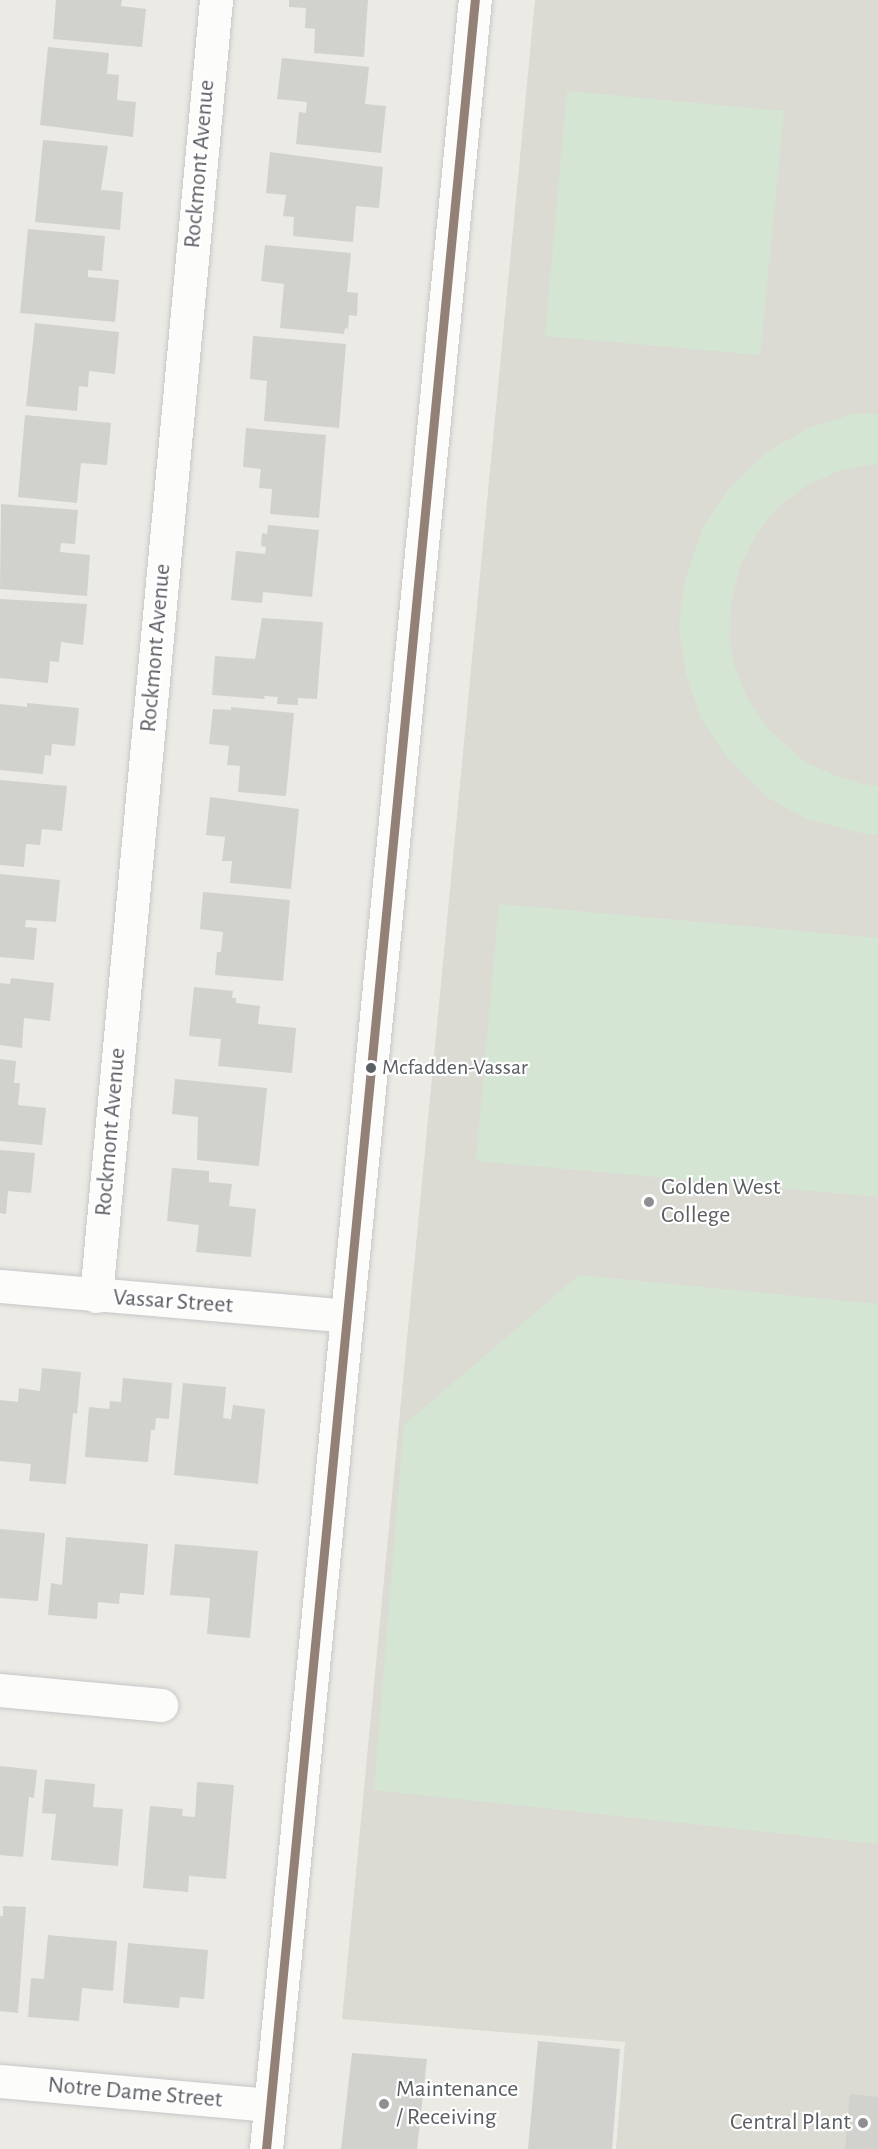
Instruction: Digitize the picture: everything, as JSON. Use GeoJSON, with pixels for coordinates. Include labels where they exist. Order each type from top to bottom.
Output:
{"type":"FeatureCollection","features":[{"type":"Feature","properties":{"kind":"street","name":"Rockmont Avenue"},"geometry":{"type":"LineString","coordinates":[[96,1296],[216,0]]}},
{"type":"Feature","properties":{"kind":"street"},"geometry":{"type":"LineString","coordinates":[[266,2149],[475,0]]}},
{"type":"Feature","properties":{"kind":"street","name":"Vassar Street"},"geometry":{"type":"LineString","coordinates":[[0,1286],[347,1316]]}},
{"type":"Feature","properties":{"kind":"street"},"geometry":{"type":"LineString","coordinates":[[0,1690],[161,1705]]}},
{"type":"Feature","properties":{"kind":"street","name":"Notre Dame Street"},"geometry":{"type":"LineString","coordinates":[[0,2081],[270,2105]]}},
{"type":"Feature","properties":{"kind":"shaded area","name":"Golden West College"},"geometry":{"type":"Polygon","coordinates":[[[535,0],[878,0],[878,2149],[616,2149],[625,2042],[342,2019],[535,0]]]}},
{"type":"Feature","properties":{"kind":"green space"},"geometry":{"type":"Polygon","coordinates":[[[567,91],[784,111],[760,355],[545,336],[567,91]]]}},
{"type":"Feature","properties":{"kind":"green space"},"geometry":{"type":"Polygon","coordinates":[[[856,413],[878,414],[878,463],[838,471],[808,485],[781,504],[756,534],[740,566],[731,603],[729,638],[734,665],[747,697],[769,730],[805,762],[834,775],[878,786],[878,835],[860,833],[807,819],[768,798],[728,759],[702,720],[686,674],[679,626],[685,580],[702,529],[732,485],[770,450],[811,427],[856,413]]]}},
{"type":"Feature","properties":{"kind":"green space"},"geometry":{"type":"Polygon","coordinates":[[[499,904],[878,938],[878,1197],[476,1161],[499,904]]]}},
{"type":"Feature","properties":{"kind":"green space"},"geometry":{"type":"Polygon","coordinates":[[[579,1275],[878,1304],[878,1844],[374,1790],[404,1425],[579,1275]]]}},
{"type":"Feature","properties":{"kind":"building"},"geometry":{"type":"Polygon","coordinates":[[[56,0],[122,0],[121,6],[146,9],[142,47],[53,39],[56,0]]]}},
{"type":"Feature","properties":{"kind":"building"},"geometry":{"type":"Polygon","coordinates":[[[289,0],[368,0],[364,57],[314,53],[315,29],[305,28],[306,8],[289,7],[289,0]]]}},
{"type":"Feature","properties":{"kind":"building"},"geometry":{"type":"Polygon","coordinates":[[[48,47],[109,53],[107,74],[119,75],[117,100],[136,102],[133,137],[40,125],[48,47]]]}},
{"type":"Feature","properties":{"kind":"building"},"geometry":{"type":"Polygon","coordinates":[[[282,58],[369,67],[365,104],[386,106],[381,153],[296,144],[299,112],[306,113],[307,102],[277,99],[282,58]]]}},
{"type":"Feature","properties":{"kind":"building"},"geometry":{"type":"Polygon","coordinates":[[[43,140],[108,146],[101,190],[123,192],[120,230],[35,222],[43,140]]]}},
{"type":"Feature","properties":{"kind":"building"},"geometry":{"type":"Polygon","coordinates":[[[270,152],[383,167],[379,208],[356,206],[353,242],[293,236],[294,217],[283,216],[286,195],[266,193],[270,152]]]}},
{"type":"Feature","properties":{"kind":"building"},"geometry":{"type":"Polygon","coordinates":[[[28,229],[105,236],[102,271],[88,270],[88,277],[119,280],[115,322],[20,313],[28,229]]]}},
{"type":"Feature","properties":{"kind":"building"},"geometry":{"type":"Polygon","coordinates":[[[265,245],[351,253],[347,292],[358,293],[357,316],[349,315],[348,329],[345,328],[344,334],[280,328],[284,284],[261,281],[265,245]]]}},
{"type":"Feature","properties":{"kind":"building"},"geometry":{"type":"Polygon","coordinates":[[[35,323],[119,332],[115,374],[89,371],[88,387],[79,386],[77,411],[26,406],[35,323]]]}},
{"type":"Feature","properties":{"kind":"building"},"geometry":{"type":"Polygon","coordinates":[[[253,336],[346,344],[339,428],[264,421],[267,381],[250,379],[253,336]]]}},
{"type":"Feature","properties":{"kind":"building"},"geometry":{"type":"Polygon","coordinates":[[[25,415],[111,423],[107,465],[81,463],[77,503],[18,497],[25,415]]]}},
{"type":"Feature","properties":{"kind":"building"},"geometry":{"type":"Polygon","coordinates":[[[246,428],[326,435],[319,518],[270,514],[272,489],[259,488],[261,469],[243,467],[246,428]]]}},
{"type":"Feature","properties":{"kind":"building"},"geometry":{"type":"Polygon","coordinates":[[[1,504],[78,510],[75,544],[61,543],[60,552],[90,555],[87,596],[0,589],[1,504]]]}},
{"type":"Feature","properties":{"kind":"building"},"geometry":{"type":"Polygon","coordinates":[[[268,525],[319,530],[312,597],[263,592],[262,603],[231,600],[236,551],[265,554],[266,547],[261,546],[262,533],[267,534],[268,525]]]}},
{"type":"Feature","properties":{"kind":"building"},"geometry":{"type":"Polygon","coordinates":[[[0,599],[87,604],[83,645],[61,642],[59,662],[50,661],[48,683],[0,678],[0,599]]]}},
{"type":"Feature","properties":{"kind":"building"},"geometry":{"type":"Polygon","coordinates":[[[262,618],[323,622],[317,699],[298,698],[298,705],[277,704],[278,697],[264,696],[265,699],[212,695],[215,656],[255,659],[262,618]]]}},
{"type":"Feature","properties":{"kind":"building"},"geometry":{"type":"Polygon","coordinates":[[[27,703],[79,708],[75,746],[52,744],[51,756],[45,755],[43,774],[0,770],[0,704],[27,707],[27,703]]]}},
{"type":"Feature","properties":{"kind":"building"},"geometry":{"type":"Polygon","coordinates":[[[231,707],[294,713],[286,796],[238,792],[240,766],[227,765],[229,746],[209,744],[213,709],[231,710],[231,707]]]}},
{"type":"Feature","properties":{"kind":"building"},"geometry":{"type":"Polygon","coordinates":[[[0,780],[67,786],[62,831],[42,829],[40,845],[26,844],[24,867],[0,865],[0,780]]]}},
{"type":"Feature","properties":{"kind":"building"},"geometry":{"type":"Polygon","coordinates":[[[210,797],[299,809],[291,889],[230,883],[232,861],[222,861],[225,837],[206,835],[210,797]]]}},
{"type":"Feature","properties":{"kind":"building"},"geometry":{"type":"Polygon","coordinates":[[[0,874],[60,880],[56,922],[26,920],[25,927],[37,928],[34,960],[0,957],[0,874]]]}},
{"type":"Feature","properties":{"kind":"building"},"geometry":{"type":"Polygon","coordinates":[[[203,892],[290,900],[283,981],[215,975],[217,952],[221,952],[223,932],[200,929],[203,892]]]}},
{"type":"Feature","properties":{"kind":"building"},"geometry":{"type":"Polygon","coordinates":[[[11,978],[54,983],[50,1021],[24,1018],[22,1048],[0,1045],[0,983],[10,984],[11,978]]]}},
{"type":"Feature","properties":{"kind":"building"},"geometry":{"type":"Polygon","coordinates":[[[194,987],[233,991],[232,998],[236,998],[236,1003],[260,1006],[258,1024],[296,1028],[292,1073],[218,1066],[221,1039],[189,1036],[194,987]]]}},
{"type":"Feature","properties":{"kind":"building"},"geometry":{"type":"Polygon","coordinates":[[[0,1059],[16,1061],[14,1083],[20,1083],[18,1105],[46,1108],[42,1145],[0,1141],[0,1059]]]}},
{"type":"Feature","properties":{"kind":"building"},"geometry":{"type":"Polygon","coordinates":[[[175,1079],[267,1088],[259,1166],[197,1160],[198,1117],[172,1114],[175,1079]]]}},
{"type":"Feature","properties":{"kind":"building"},"geometry":{"type":"Polygon","coordinates":[[[0,1150],[35,1153],[31,1193],[8,1191],[6,1214],[0,1213],[0,1150]]]}},
{"type":"Feature","properties":{"kind":"building"},"geometry":{"type":"Polygon","coordinates":[[[172,1168],[209,1171],[209,1182],[232,1184],[229,1206],[256,1209],[251,1257],[196,1252],[199,1225],[167,1221],[172,1168]]]}},
{"type":"Feature","properties":{"kind":"building"},"geometry":{"type":"Polygon","coordinates":[[[42,1368],[81,1372],[77,1414],[73,1413],[66,1484],[29,1481],[31,1464],[0,1461],[0,1400],[18,1402],[19,1388],[40,1391],[42,1368]]]}},
{"type":"Feature","properties":{"kind":"building"},"geometry":{"type":"Polygon","coordinates":[[[123,1378],[172,1383],[169,1419],[156,1418],[155,1430],[151,1430],[148,1462],[85,1457],[89,1407],[109,1409],[110,1401],[121,1402],[123,1378]]]}},
{"type":"Feature","properties":{"kind":"building"},"geometry":{"type":"Polygon","coordinates":[[[183,1383],[226,1387],[223,1418],[231,1419],[233,1405],[265,1409],[258,1484],[174,1475],[183,1383]]]}},
{"type":"Feature","properties":{"kind":"building"},"geometry":{"type":"Polygon","coordinates":[[[0,1529],[45,1533],[38,1601],[0,1598],[0,1529]]]}},
{"type":"Feature","properties":{"kind":"building"},"geometry":{"type":"Polygon","coordinates":[[[66,1537],[148,1544],[144,1595],[120,1593],[119,1604],[98,1602],[97,1619],[48,1615],[51,1583],[62,1585],[66,1537]]]}},
{"type":"Feature","properties":{"kind":"building"},"geometry":{"type":"Polygon","coordinates":[[[175,1544],[258,1551],[250,1638],[207,1634],[210,1598],[170,1595],[175,1544]]]}},
{"type":"Feature","properties":{"kind":"building"},"geometry":{"type":"Polygon","coordinates":[[[0,1766],[37,1770],[34,1798],[29,1797],[23,1857],[0,1855],[0,1766]]]}},
{"type":"Feature","properties":{"kind":"building"},"geometry":{"type":"Polygon","coordinates":[[[45,1779],[95,1784],[93,1807],[123,1809],[118,1866],[51,1860],[56,1814],[42,1813],[45,1779]]]}},
{"type":"Feature","properties":{"kind":"building"},"geometry":{"type":"Polygon","coordinates":[[[197,1782],[234,1785],[226,1879],[189,1876],[188,1892],[143,1888],[150,1806],[183,1809],[182,1816],[195,1817],[197,1782]]]}},
{"type":"Feature","properties":{"kind":"building"},"geometry":{"type":"Polygon","coordinates":[[[3,1906],[26,1907],[18,2013],[0,2011],[0,1916],[3,1916],[3,1906]]]}},
{"type":"Feature","properties":{"kind":"building"},"geometry":{"type":"Polygon","coordinates":[[[48,1935],[117,1941],[113,1991],[82,1988],[79,2021],[28,2017],[31,1978],[44,1979],[48,1935]]]}},
{"type":"Feature","properties":{"kind":"building"},"geometry":{"type":"Polygon","coordinates":[[[128,1943],[208,1950],[204,1999],[180,1997],[179,2008],[123,2003],[128,1943]]]}},
{"type":"Feature","properties":{"kind":"building"},"geometry":{"type":"Polygon","coordinates":[[[538,2041],[620,2049],[612,2149],[528,2149],[538,2041]]]}},
{"type":"Feature","properties":{"kind":"building","name":"Maintenance / Receiving"},"geometry":{"type":"Polygon","coordinates":[[[352,2053],[427,2059],[417,2149],[341,2149],[352,2053]]]}},
{"type":"Feature","properties":{"kind":"building","name":"Central Plant"},"geometry":{"type":"Polygon","coordinates":[[[850,2094],[878,2097],[878,2149],[845,2149],[850,2094]]]}},
{"type":"Feature","properties":{"kind":"transit line"},"geometry":{"type":"LineString","coordinates":[[266,2149],[475,0]]}},
{"type":"Feature","properties":{"kind":"place","name":"Mcfadden-Vassar"},"geometry":{"type":"Point","coordinates":[371,1068]}},
{"type":"Feature","properties":{"kind":"place","name":"Golden West College"},"geometry":{"type":"Point","coordinates":[649,1202]}},
{"type":"Feature","properties":{"kind":"place","name":"Maintenance / Receiving"},"geometry":{"type":"Point","coordinates":[384,2104]}},
{"type":"Feature","properties":{"kind":"place","name":"Central Plant"},"geometry":{"type":"Point","coordinates":[863,2123]}}]}
